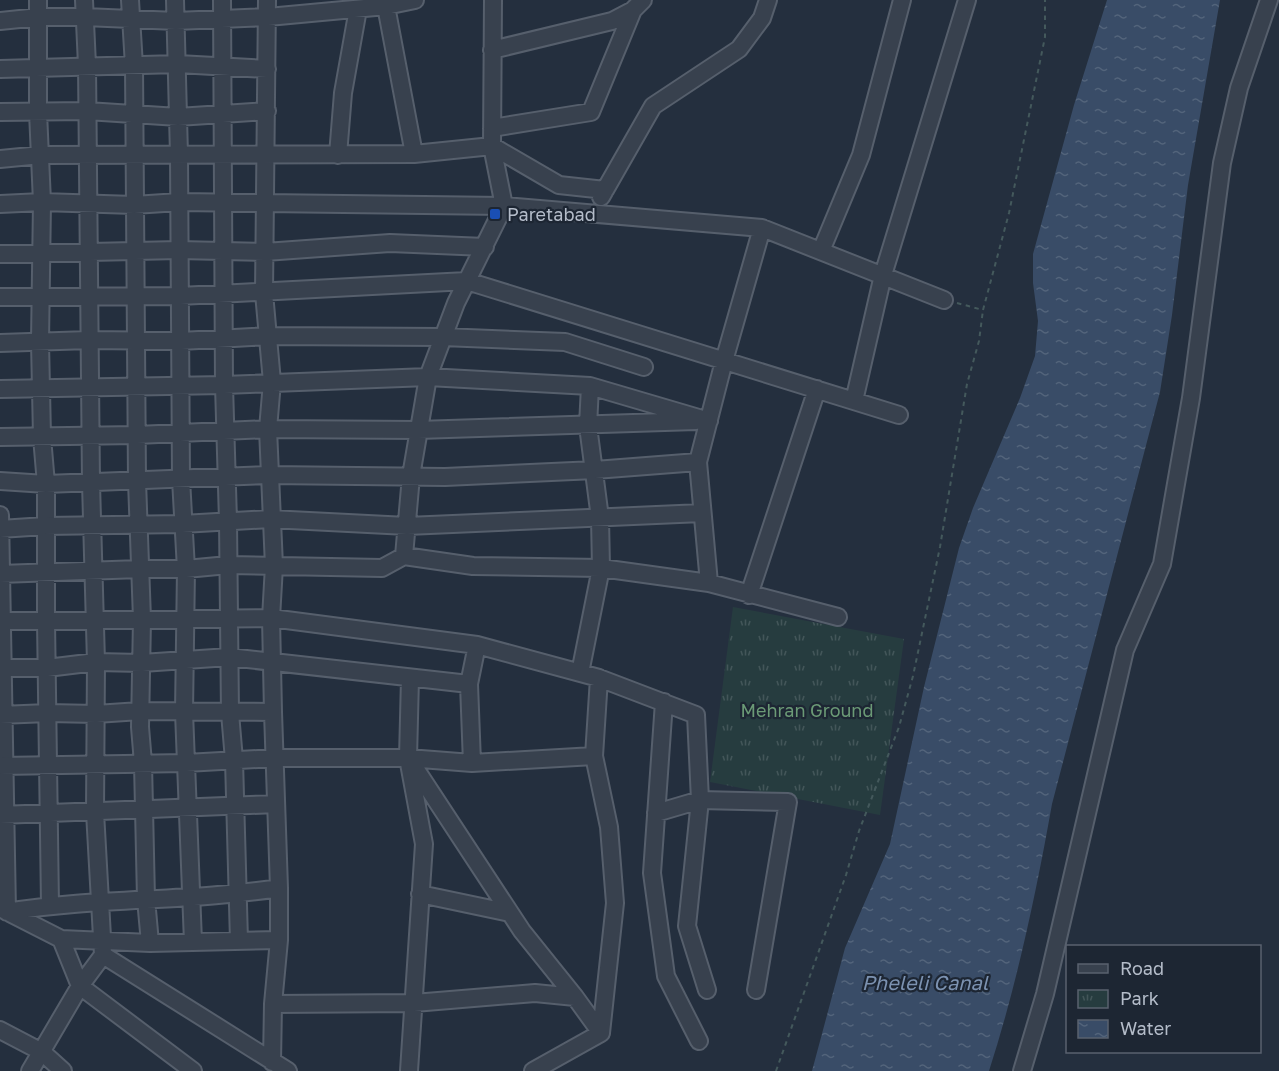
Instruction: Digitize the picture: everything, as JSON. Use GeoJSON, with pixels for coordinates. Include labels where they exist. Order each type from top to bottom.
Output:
{"type":"FeatureCollection","features":[{"type":"Feature","properties":{"kind":"street"},"geometry":{"type":"LineString","coordinates":[[38,0],[38,112],[42,202],[40,342],[42,437],[46,484],[50,905]]}},
{"type":"Feature","properties":{"kind":"street"},"geometry":{"type":"LineString","coordinates":[[130,0],[134,66],[137,481],[142,619],[140,727],[146,899],[150,943]]}},
{"type":"Feature","properties":{"kind":"street"},"geometry":{"type":"LineString","coordinates":[[175,0],[178,64],[181,341],[179,385],[182,524],[186,569],[184,712],[193,942]]}},
{"type":"Feature","properties":{"kind":"street"},"geometry":{"type":"LineString","coordinates":[[222,0],[224,19],[222,204],[228,618],[239,941]]}},
{"type":"Feature","properties":{"kind":"street"},"geometry":{"type":"LineString","coordinates":[[267,0],[264,293],[272,382],[268,429],[270,519],[274,566],[273,712],[279,888],[279,940],[273,1004],[272,1062]]}},
{"type":"Feature","properties":{"kind":"street"},"geometry":{"type":"LineString","coordinates":[[0,21],[39,17],[85,8],[131,20],[176,21],[268,17],[386,6],[415,0]]}},
{"type":"Feature","properties":{"kind":"street"},"geometry":{"type":"LineString","coordinates":[[404,556],[411,476],[428,377],[456,303],[504,206],[492,146],[494,0]]}},
{"type":"Feature","properties":{"kind":"street"},"geometry":{"type":"LineString","coordinates":[[591,214],[653,105],[739,49],[762,18],[768,0]]}},
{"type":"Feature","properties":{"kind":"street"},"geometry":{"type":"LineString","coordinates":[[821,251],[861,155],[902,0]]}},
{"type":"Feature","properties":{"kind":"street"},"geometry":{"type":"LineString","coordinates":[[854,401],[883,275],[967,0]]}},
{"type":"Feature","properties":{"kind":"street"},"geometry":{"type":"LineString","coordinates":[[1022,1071],[1045,994],[1125,650],[1162,564],[1191,398],[1222,163],[1239,88],[1269,0]]}},
{"type":"Feature","properties":{"kind":"street"},"geometry":{"type":"LineString","coordinates":[[492,50],[612,21],[638,5]]}},
{"type":"Feature","properties":{"kind":"street"},"geometry":{"type":"LineString","coordinates":[[492,128],[591,112],[638,5]]}},
{"type":"Feature","properties":{"kind":"street"},"geometry":{"type":"LineString","coordinates":[[386,6],[414,154]]}},
{"type":"Feature","properties":{"kind":"street"},"geometry":{"type":"LineString","coordinates":[[30,1071],[103,949],[95,812],[96,663],[91,483],[85,8]]}},
{"type":"Feature","properties":{"kind":"street"},"geometry":{"type":"LineString","coordinates":[[338,155],[343,93],[358,9]]}},
{"type":"Feature","properties":{"kind":"street"},"geometry":{"type":"LineString","coordinates":[[0,69],[178,64],[267,69]]}},
{"type":"Feature","properties":{"kind":"street"},"geometry":{"type":"LineString","coordinates":[[0,112],[87,111],[178,117],[267,111]]}},
{"type":"Feature","properties":{"kind":"street"},"geometry":{"type":"LineString","coordinates":[[0,159],[88,154],[135,156],[414,154],[492,146],[559,185],[605,190]]}},
{"type":"Feature","properties":{"kind":"street"},"geometry":{"type":"LineString","coordinates":[[0,204],[42,202],[134,205],[179,202],[222,204],[264,202],[504,206],[762,228],[944,300]]}},
{"type":"Feature","properties":{"kind":"street"},"geometry":{"type":"LineString","coordinates":[[709,583],[698,462],[762,228]]}},
{"type":"Feature","properties":{"kind":"street"},"geometry":{"type":"LineString","coordinates":[[0,254],[179,250],[265,252],[390,243],[484,247]]}},
{"type":"Feature","properties":{"kind":"street"},"geometry":{"type":"LineString","coordinates":[[0,297],[180,297],[467,281],[899,415]]}},
{"type":"Feature","properties":{"kind":"street"},"geometry":{"type":"LineString","coordinates":[[0,343],[89,340],[181,341],[268,336],[443,337],[565,342],[644,367]]}},
{"type":"Feature","properties":{"kind":"street"},"geometry":{"type":"LineString","coordinates":[[0,389],[224,385],[428,377],[590,386],[709,421]]}},
{"type":"Feature","properties":{"kind":"street"},"geometry":{"type":"LineString","coordinates":[[580,673],[601,568],[600,518],[588,426],[590,386]]}},
{"type":"Feature","properties":{"kind":"street"},"geometry":{"type":"LineString","coordinates":[[749,595],[817,389]]}},
{"type":"Feature","properties":{"kind":"street"},"geometry":{"type":"LineString","coordinates":[[0,437],[137,435],[268,429],[418,430],[709,421]]}},
{"type":"Feature","properties":{"kind":"street"},"geometry":{"type":"LineString","coordinates":[[0,481],[46,484],[91,483],[269,475],[445,477],[595,470],[698,462]]}},
{"type":"Feature","properties":{"kind":"street"},"geometry":{"type":"LineString","coordinates":[[0,529],[270,519],[407,526],[702,513]]}},
{"type":"Feature","properties":{"kind":"street"},"geometry":{"type":"LineString","coordinates":[[0,515],[3,910]]}},
{"type":"Feature","properties":{"kind":"street"},"geometry":{"type":"LineString","coordinates":[[0,574],[186,569],[228,565],[382,568],[404,556],[473,566],[601,568],[709,583],[838,617]]}},
{"type":"Feature","properties":{"kind":"street"},"geometry":{"type":"LineString","coordinates":[[1,621],[272,618],[477,645],[599,678],[696,715],[700,800],[687,926],[707,990]]}},
{"type":"Feature","properties":{"kind":"street"},"geometry":{"type":"LineString","coordinates":[[472,763],[469,684],[477,645]]}},
{"type":"Feature","properties":{"kind":"street"},"geometry":{"type":"LineString","coordinates":[[2,669],[229,657],[469,684]]}},
{"type":"Feature","properties":{"kind":"street"},"geometry":{"type":"LineString","coordinates":[[409,1071],[424,844],[408,758],[410,678]]}},
{"type":"Feature","properties":{"kind":"street"},"geometry":{"type":"LineString","coordinates":[[599,678],[594,756],[609,827],[615,903],[601,1033]]}},
{"type":"Feature","properties":{"kind":"street"},"geometry":{"type":"LineString","coordinates":[[664,702],[652,873],[666,976],[699,1041]]}},
{"type":"Feature","properties":{"kind":"street"},"geometry":{"type":"LineString","coordinates":[[2,715],[140,711],[273,712]]}},
{"type":"Feature","properties":{"kind":"street"},"geometry":{"type":"LineString","coordinates":[[2,766],[186,763],[275,758],[408,758],[472,763],[594,756]]}},
{"type":"Feature","properties":{"kind":"street"},"geometry":{"type":"LineString","coordinates":[[408,758],[510,913],[601,1033]]}},
{"type":"Feature","properties":{"kind":"street"},"geometry":{"type":"LineString","coordinates":[[656,813],[700,800],[788,802],[756,990]]}},
{"type":"Feature","properties":{"kind":"street"},"geometry":{"type":"LineString","coordinates":[[2,815],[276,804]]}},
{"type":"Feature","properties":{"kind":"street"},"geometry":{"type":"LineString","coordinates":[[3,910],[100,901],[190,898],[279,888]]}},
{"type":"Feature","properties":{"kind":"street"},"geometry":{"type":"LineString","coordinates":[[420,894],[510,913]]}},
{"type":"Feature","properties":{"kind":"street"},"geometry":{"type":"LineString","coordinates":[[3,910],[60,939],[103,949],[150,943],[279,940]]}},
{"type":"Feature","properties":{"kind":"street"},"geometry":{"type":"LineString","coordinates":[[60,939],[80,986],[193,1071]]}},
{"type":"Feature","properties":{"kind":"street"},"geometry":{"type":"LineString","coordinates":[[103,949],[288,1071]]}},
{"type":"Feature","properties":{"kind":"street"},"geometry":{"type":"LineString","coordinates":[[273,1004],[414,1002],[535,993],[575,998]]}},
{"type":"Feature","properties":{"kind":"street"},"geometry":{"type":"LineString","coordinates":[[0,1030],[42,1052],[63,1071]]}},
{"type":"Feature","properties":{"kind":"street"},"geometry":{"type":"LineString","coordinates":[[533,1071],[601,1033]]}},
{"type":"Feature","properties":{"kind":"path"},"geometry":{"type":"LineString","coordinates":[[776,1071],[846,875],[862,822],[899,727],[913,676],[940,546],[967,384],[979,341],[983,310],[1009,213],[1045,38],[1045,0]]}},
{"type":"Feature","properties":{"kind":"path"},"geometry":{"type":"LineString","coordinates":[[944,300],[983,310]]}},
{"type":"Feature","properties":{"kind":"green space","name":"Mehran Ground"},"geometry":{"type":"Polygon","coordinates":[[[733,607],[904,639],[880,815],[710,782],[733,607]]]}},
{"type":"Feature","properties":{"kind":"water","name":"Pheleli Canal"},"geometry":{"type":"Polygon","coordinates":[[[1107,0],[1220,0],[1188,185],[1160,392],[1052,804],[1032,905],[1008,1005],[989,1071],[812,1071],[845,948],[890,844],[924,687],[959,548],[1035,356],[1038,321],[1033,283],[1033,254],[1074,105],[1107,0]]]}},
{"type":"Feature","properties":{"kind":"place","name":"Paretabad"},"geometry":{"type":"Point","coordinates":[495,214]}}]}
